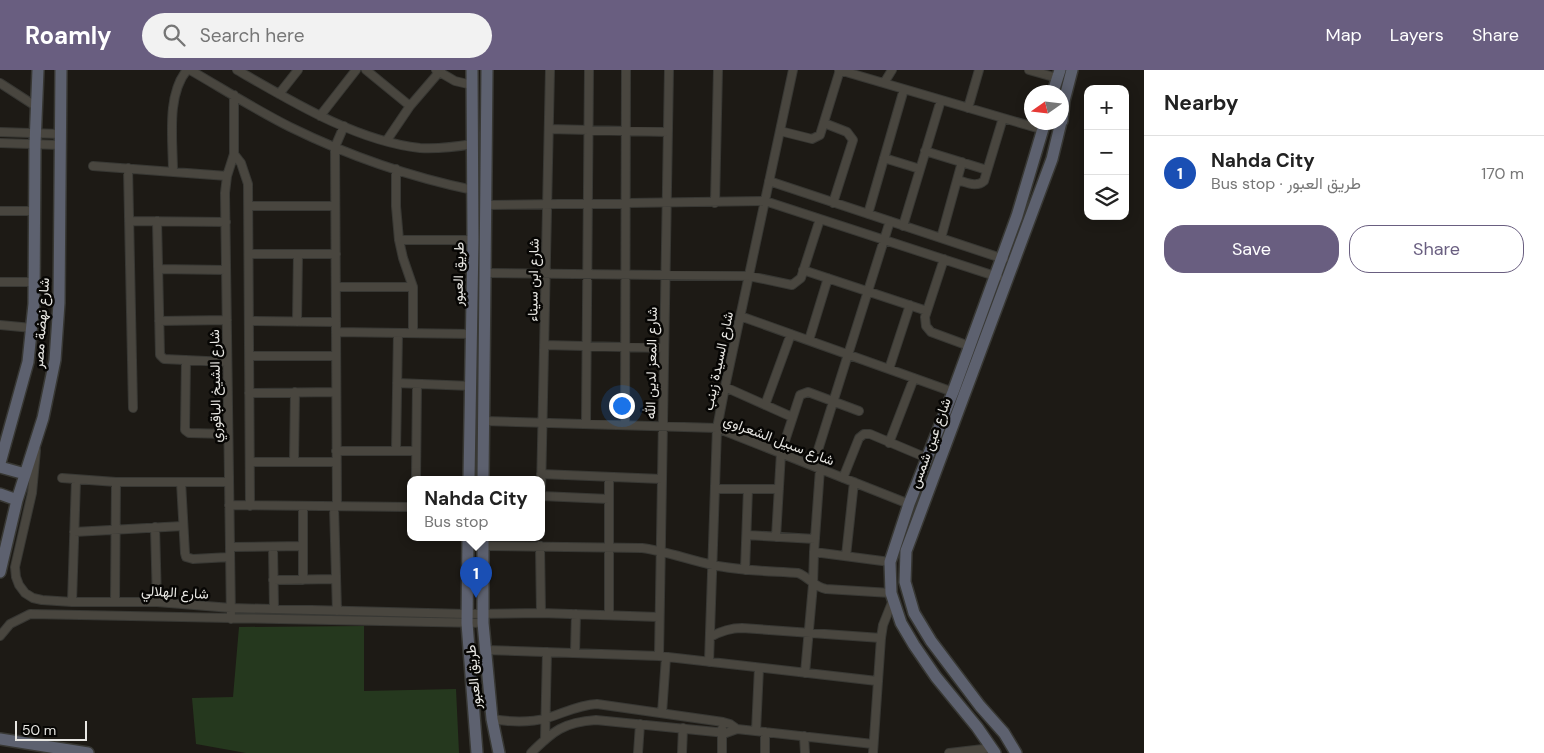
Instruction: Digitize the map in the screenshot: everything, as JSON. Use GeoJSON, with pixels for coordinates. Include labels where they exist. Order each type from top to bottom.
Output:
{"type":"FeatureCollection","features":[{"type":"Feature","properties":{"kind":"street","name":"شارع نهضة مصر"},"geometry":{"type":"LineString","coordinates":[[0,461],[28,362],[32,328],[38,70]]}},
{"type":"Feature","properties":{"kind":"street","name":"شارع نهضة مصر"},"geometry":{"type":"LineString","coordinates":[[0,572],[17,500],[50,388],[58,332],[61,70]]}},
{"type":"Feature","properties":{"kind":"street"},"geometry":{"type":"LineString","coordinates":[[173,172],[173,112],[175,94],[181,77],[189,70],[289,126],[335,147],[443,184],[473,190]]}},
{"type":"Feature","properties":{"kind":"street"},"geometry":{"type":"LineString","coordinates":[[237,70],[320,116],[366,135],[420,148],[473,144]]}},
{"type":"Feature","properties":{"kind":"street"},"geometry":{"type":"LineString","coordinates":[[279,94],[298,70]]}},
{"type":"Feature","properties":{"kind":"street"},"geometry":{"type":"LineString","coordinates":[[320,116],[356,70]]}},
{"type":"Feature","properties":{"kind":"street"},"geometry":{"type":"LineString","coordinates":[[366,70],[410,106]]}},
{"type":"Feature","properties":{"kind":"street","name":"طريق العبور"},"geometry":{"type":"LineString","coordinates":[[469,476],[474,240],[472,70]]}},
{"type":"Feature","properties":{"kind":"street","name":"طريق العبور"},"geometry":{"type":"LineString","coordinates":[[483,476],[488,70]]}},
{"type":"Feature","properties":{"kind":"street","name":"شارع ابن سيناء"},"geometry":{"type":"LineString","coordinates":[[541,474],[550,70]]}},
{"type":"Feature","properties":{"kind":"street"},"geometry":{"type":"LineString","coordinates":[[586,424],[589,70]]}},
{"type":"Feature","properties":{"kind":"street"},"geometry":{"type":"LineString","coordinates":[[625,425],[626,70]]}},
{"type":"Feature","properties":{"kind":"street","name":"شارع المعز لدين الله"},"geometry":{"type":"LineString","coordinates":[[662,713],[662,656],[659,617],[662,551],[669,70]]}},
{"type":"Feature","properties":{"kind":"street"},"geometry":{"type":"LineString","coordinates":[[715,203],[718,70]]}},
{"type":"Feature","properties":{"kind":"street","name":"شارع السيدة زينب"},"geometry":{"type":"LineString","coordinates":[[708,662],[717,428],[793,70]]}},
{"type":"Feature","properties":{"kind":"street"},"geometry":{"type":"LineString","coordinates":[[780,131],[815,139],[820,135],[840,70],[1003,118],[1024,122]]}},
{"type":"Feature","properties":{"kind":"street"},"geometry":{"type":"LineString","coordinates":[[884,83],[892,70]]}},
{"type":"Feature","properties":{"kind":"street"},"geometry":{"type":"LineString","coordinates":[[968,108],[979,70]]}},
{"type":"Feature","properties":{"kind":"street"},"geometry":{"type":"LineString","coordinates":[[1029,70],[1058,74]]}},
{"type":"Feature","properties":{"kind":"street","name":"شارع عين شمس"},"geometry":{"type":"LineString","coordinates":[[1068,85],[1072,70]]}},
{"type":"Feature","properties":{"kind":"street"},"geometry":{"type":"LineString","coordinates":[[387,140],[410,106],[439,71],[455,80],[472,85]]}},
{"type":"Feature","properties":{"kind":"street"},"geometry":{"type":"LineString","coordinates":[[0,83],[37,108]]}},
{"type":"Feature","properties":{"kind":"street"},"geometry":{"type":"LineString","coordinates":[[868,214],[904,89]]}},
{"type":"Feature","properties":{"kind":"street","name":"شارع الشيخ الباقوري"},"geometry":{"type":"LineString","coordinates":[[231,619],[226,222],[227,176],[234,154],[234,95]]}},
{"type":"Feature","properties":{"kind":"street"},"geometry":{"type":"LineString","coordinates":[[903,226],[940,100]]}},
{"type":"Feature","properties":{"kind":"street"},"geometry":{"type":"LineString","coordinates":[[957,180],[975,185],[984,181],[1003,118]]}},
{"type":"Feature","properties":{"kind":"street"},"geometry":{"type":"LineString","coordinates":[[824,123],[847,132],[853,140],[833,202]]}},
{"type":"Feature","properties":{"kind":"street"},"geometry":{"type":"LineString","coordinates":[[336,611],[335,147],[344,126]]}},
{"type":"Feature","properties":{"kind":"street"},"geometry":{"type":"LineString","coordinates":[[549,129],[668,132]]}},
{"type":"Feature","properties":{"kind":"street","name":"شارع عين شمس"},"geometry":{"type":"LineString","coordinates":[[993,750],[936,677],[901,623],[892,596],[890,562],[909,504],[953,392],[995,276],[1031,173],[1043,130]]}},
{"type":"Feature","properties":{"kind":"street","name":"شارع عين شمس"},"geometry":{"type":"LineString","coordinates":[[1016,753],[1004,733],[980,706],[931,641],[914,613],[905,582],[906,551],[1052,159],[1059,130]]}},
{"type":"Feature","properties":{"kind":"street"},"geometry":{"type":"LineString","coordinates":[[0,132],[36,139]]}},
{"type":"Feature","properties":{"kind":"street"},"geometry":{"type":"LineString","coordinates":[[0,142],[36,139],[60,140]]}},
{"type":"Feature","properties":{"kind":"street"},"geometry":{"type":"LineString","coordinates":[[925,151],[987,170]]}},
{"type":"Feature","properties":{"kind":"street"},"geometry":{"type":"LineString","coordinates":[[234,154],[246,173],[248,184],[250,506]]}},
{"type":"Feature","properties":{"kind":"street"},"geometry":{"type":"LineString","coordinates":[[884,158],[920,169]]}},
{"type":"Feature","properties":{"kind":"street"},"geometry":{"type":"LineString","coordinates":[[941,238],[962,162]]}},
{"type":"Feature","properties":{"kind":"street"},"geometry":{"type":"LineString","coordinates":[[93,166],[227,176]]}},
{"type":"Feature","properties":{"kind":"street"},"geometry":{"type":"LineString","coordinates":[[128,168],[133,408]]}},
{"type":"Feature","properties":{"kind":"street"},"geometry":{"type":"LineString","coordinates":[[396,169],[396,206],[399,240],[402,258],[413,287],[413,333]]}},
{"type":"Feature","properties":{"kind":"street"},"geometry":{"type":"LineString","coordinates":[[769,181],[1013,262]]}},
{"type":"Feature","properties":{"kind":"street"},"geometry":{"type":"LineString","coordinates":[[487,205],[765,201],[1007,280]]}},
{"type":"Feature","properties":{"kind":"street"},"geometry":{"type":"LineString","coordinates":[[248,206],[335,206]]}},
{"type":"Feature","properties":{"kind":"street"},"geometry":{"type":"LineString","coordinates":[[0,211],[35,211]]}},
{"type":"Feature","properties":{"kind":"street"},"geometry":{"type":"LineString","coordinates":[[486,273],[749,276],[792,285],[801,278],[820,219]]}},
{"type":"Feature","properties":{"kind":"street"},"geometry":{"type":"LineString","coordinates":[[805,673],[813,585],[817,467],[833,402],[890,221]]}},
{"type":"Feature","properties":{"kind":"street"},"geometry":{"type":"LineString","coordinates":[[129,222],[226,222]]}},
{"type":"Feature","properties":{"kind":"street"},"geometry":{"type":"LineString","coordinates":[[157,222],[160,356],[164,359],[227,362]]}},
{"type":"Feature","properties":{"kind":"street"},"geometry":{"type":"LineString","coordinates":[[399,240],[474,240]]}},
{"type":"Feature","properties":{"kind":"street"},"geometry":{"type":"LineString","coordinates":[[249,254],[336,254]]}},
{"type":"Feature","properties":{"kind":"street"},"geometry":{"type":"LineString","coordinates":[[297,322],[298,254]]}},
{"type":"Feature","properties":{"kind":"street"},"geometry":{"type":"LineString","coordinates":[[944,259],[925,322],[928,329],[969,346]]}},
{"type":"Feature","properties":{"kind":"street"},"geometry":{"type":"LineString","coordinates":[[158,269],[226,270]]}},
{"type":"Feature","properties":{"kind":"street"},"geometry":{"type":"LineString","coordinates":[[803,270],[927,311]]}},
{"type":"Feature","properties":{"kind":"street"},"geometry":{"type":"LineString","coordinates":[[808,340],[828,278]]}},
{"type":"Feature","properties":{"kind":"street"},"geometry":{"type":"LineString","coordinates":[[0,282],[34,282]]}},
{"type":"Feature","properties":{"kind":"street"},"geometry":{"type":"LineString","coordinates":[[336,287],[413,287]]}},
{"type":"Feature","properties":{"kind":"street"},"geometry":{"type":"LineString","coordinates":[[889,369],[910,305]]}},
{"type":"Feature","properties":{"kind":"street"},"geometry":{"type":"LineString","coordinates":[[740,316],[953,392]]}},
{"type":"Feature","properties":{"kind":"street"},"geometry":{"type":"LineString","coordinates":[[159,321],[227,320]]}},
{"type":"Feature","properties":{"kind":"street"},"geometry":{"type":"LineString","coordinates":[[249,321],[336,322]]}},
{"type":"Feature","properties":{"kind":"street"},"geometry":{"type":"LineString","coordinates":[[0,325],[32,328]]}},
{"type":"Feature","properties":{"kind":"street"},"geometry":{"type":"LineString","coordinates":[[336,332],[472,334]]}},
{"type":"Feature","properties":{"kind":"street"},"geometry":{"type":"LineString","coordinates":[[396,451],[398,333]]}},
{"type":"Feature","properties":{"kind":"street"},"geometry":{"type":"LineString","coordinates":[[765,405],[791,334]]}},
{"type":"Feature","properties":{"kind":"street"},"geometry":{"type":"LineString","coordinates":[[544,345],[664,348]]}},
{"type":"Feature","properties":{"kind":"street"},"geometry":{"type":"LineString","coordinates":[[249,356],[336,356]]}},
{"type":"Feature","properties":{"kind":"street"},"geometry":{"type":"LineString","coordinates":[[186,360],[185,430],[189,433],[228,434]]}},
{"type":"Feature","properties":{"kind":"street"},"geometry":{"type":"LineString","coordinates":[[889,442],[914,378]]}},
{"type":"Feature","properties":{"kind":"street"},"geometry":{"type":"LineString","coordinates":[[397,383],[471,386]]}},
{"type":"Feature","properties":{"kind":"street"},"geometry":{"type":"LineString","coordinates":[[416,476],[417,384]]}},
{"type":"Feature","properties":{"kind":"street"},"geometry":{"type":"LineString","coordinates":[[725,387],[792,417]]}},
{"type":"Feature","properties":{"kind":"street"},"geometry":{"type":"LineString","coordinates":[[294,462],[295,392]]}},
{"type":"Feature","properties":{"kind":"street"},"geometry":{"type":"LineString","coordinates":[[249,393],[336,392]]}},
{"type":"Feature","properties":{"kind":"street"},"geometry":{"type":"LineString","coordinates":[[776,536],[781,453],[798,398],[805,392],[859,411]]}},
{"type":"Feature","properties":{"kind":"street","name":"شارع سبيل الشعراوي"},"geometry":{"type":"LineString","coordinates":[[484,421],[717,428],[909,504]]}},
{"type":"Feature","properties":{"kind":"street"},"geometry":{"type":"LineString","coordinates":[[843,478],[861,436],[870,434],[927,458]]}},
{"type":"Feature","properties":{"kind":"street","name":"شارع الهلالي"},"geometry":{"type":"LineString","coordinates":[[36,440],[36,465],[32,493],[15,567],[19,585],[25,593],[33,598],[72,602],[157,602],[231,608],[467,618]]}},
{"type":"Feature","properties":{"kind":"street"},"geometry":{"type":"LineString","coordinates":[[336,451],[416,451]]}},
{"type":"Feature","properties":{"kind":"street"},"geometry":{"type":"LineString","coordinates":[[0,461],[25,474]]}},
{"type":"Feature","properties":{"kind":"street"},"geometry":{"type":"LineString","coordinates":[[250,462],[336,462]]}},
{"type":"Feature","properties":{"kind":"street"},"geometry":{"type":"LineString","coordinates":[[541,474],[662,479]]}},
{"type":"Feature","properties":{"kind":"street"},"geometry":{"type":"LineString","coordinates":[[609,476],[609,616]]}},
{"type":"Feature","properties":{"kind":"street"},"geometry":{"type":"LineString","coordinates":[[62,478],[116,482],[229,482]]}},
{"type":"Feature","properties":{"kind":"street"},"geometry":{"type":"LineString","coordinates":[[72,602],[76,480]]}},
{"type":"Feature","properties":{"kind":"street"},"geometry":{"type":"LineString","coordinates":[[115,602],[116,482]]}},
{"type":"Feature","properties":{"kind":"street"},"geometry":{"type":"LineString","coordinates":[[181,482],[185,554],[188,558],[230,557]]}},
{"type":"Feature","properties":{"kind":"street"},"geometry":{"type":"LineString","coordinates":[[846,556],[854,482]]}},
{"type":"Feature","properties":{"kind":"street"},"geometry":{"type":"LineString","coordinates":[[715,489],[779,490]]}},
{"type":"Feature","properties":{"kind":"street"},"geometry":{"type":"LineString","coordinates":[[745,570],[748,489]]}},
{"type":"Feature","properties":{"kind":"street"},"geometry":{"type":"LineString","coordinates":[[0,494],[17,500]]}},
{"type":"Feature","properties":{"kind":"street"},"geometry":{"type":"LineString","coordinates":[[545,496],[609,499]]}},
{"type":"Feature","properties":{"kind":"street"},"geometry":{"type":"LineString","coordinates":[[229,505],[407,507]]}},
{"type":"Feature","properties":{"kind":"street"},"geometry":{"type":"LineString","coordinates":[[302,506],[303,580]]}},
{"type":"Feature","properties":{"kind":"street"},"geometry":{"type":"LineString","coordinates":[[74,532],[183,526]]}},
{"type":"Feature","properties":{"kind":"street"},"geometry":{"type":"LineString","coordinates":[[155,527],[157,602]]}},
{"type":"Feature","properties":{"kind":"street"},"geometry":{"type":"LineString","coordinates":[[747,535],[815,539]]}},
{"type":"Feature","properties":{"kind":"street","name":"طريق العبور"},"geometry":{"type":"LineString","coordinates":[[468,541],[467,618],[477,753]]}},
{"type":"Feature","properties":{"kind":"street"},"geometry":{"type":"LineString","coordinates":[[483,542],[540,546],[642,548],[662,551],[713,565],[745,570],[798,573],[804,575],[813,585],[826,589],[892,596],[881,638],[873,753]]}},
{"type":"Feature","properties":{"kind":"street","name":"طريق العبور"},"geometry":{"type":"LineString","coordinates":[[483,542],[482,618],[492,718],[499,753]]}},
{"type":"Feature","properties":{"kind":"street"},"geometry":{"type":"LineString","coordinates":[[230,547],[303,546]]}},
{"type":"Feature","properties":{"kind":"street"},"geometry":{"type":"LineString","coordinates":[[540,546],[540,613]]}},
{"type":"Feature","properties":{"kind":"street"},"geometry":{"type":"LineString","coordinates":[[273,547],[274,609]]}},
{"type":"Feature","properties":{"kind":"street"},"geometry":{"type":"LineString","coordinates":[[814,552],[890,562]]}},
{"type":"Feature","properties":{"kind":"street"},"geometry":{"type":"LineString","coordinates":[[273,580],[336,579]]}},
{"type":"Feature","properties":{"kind":"street","name":"شارع الهلالي"},"geometry":{"type":"LineString","coordinates":[[0,636],[10,624],[30,614],[231,619],[482,618],[540,613],[659,617]]}},
{"type":"Feature","properties":{"kind":"street"},"geometry":{"type":"LineString","coordinates":[[575,653],[576,614]]}},
{"type":"Feature","properties":{"kind":"street"},"geometry":{"type":"LineString","coordinates":[[710,637],[731,628],[881,638]]}},
{"type":"Feature","properties":{"kind":"street"},"geometry":{"type":"LineString","coordinates":[[485,650],[662,656],[877,681]]}},
{"type":"Feature","properties":{"kind":"street"},"geometry":{"type":"LineString","coordinates":[[545,740],[547,652]]}},
{"type":"Feature","properties":{"kind":"street"},"geometry":{"type":"LineString","coordinates":[[756,731],[759,668]]}},
{"type":"Feature","properties":{"kind":"street"},"geometry":{"type":"LineString","coordinates":[[492,718],[509,722],[527,722],[545,719],[577,707],[597,704],[723,722],[737,729]]}},
{"type":"Feature","properties":{"kind":"street"},"geometry":{"type":"LineString","coordinates":[[532,753],[552,733],[584,721],[596,720],[722,732],[730,732],[737,729],[873,744]]}},
{"type":"Feature","properties":{"kind":"street"},"geometry":{"type":"LineString","coordinates":[[722,753],[723,722]]}},
{"type":"Feature","properties":{"kind":"street"},"geometry":{"type":"LineString","coordinates":[[638,753],[640,724]]}},
{"type":"Feature","properties":{"kind":"street"},"geometry":{"type":"LineString","coordinates":[[682,753],[683,728]]}},
{"type":"Feature","properties":{"kind":"street"},"geometry":{"type":"LineString","coordinates":[[765,732],[765,753]]}},
{"type":"Feature","properties":{"kind":"street"},"geometry":{"type":"LineString","coordinates":[[804,736],[805,753]]}},
{"type":"Feature","properties":{"kind":"street"},"geometry":{"type":"LineString","coordinates":[[0,739],[88,753]]}},
{"type":"Feature","properties":{"kind":"street"},"geometry":{"type":"LineString","coordinates":[[949,753],[993,750]]}},
{"type":"Feature","properties":{"kind":"green space"},"geometry":{"type":"Polygon","coordinates":[[[364,626],[364,691],[456,689],[459,753],[246,753],[196,744],[192,698],[233,697],[239,627],[364,626]]]}},
{"type":"Feature","properties":{"kind":"place","name":"Nahda City"},"geometry":{"type":"Point","coordinates":[476,598]}}]}
